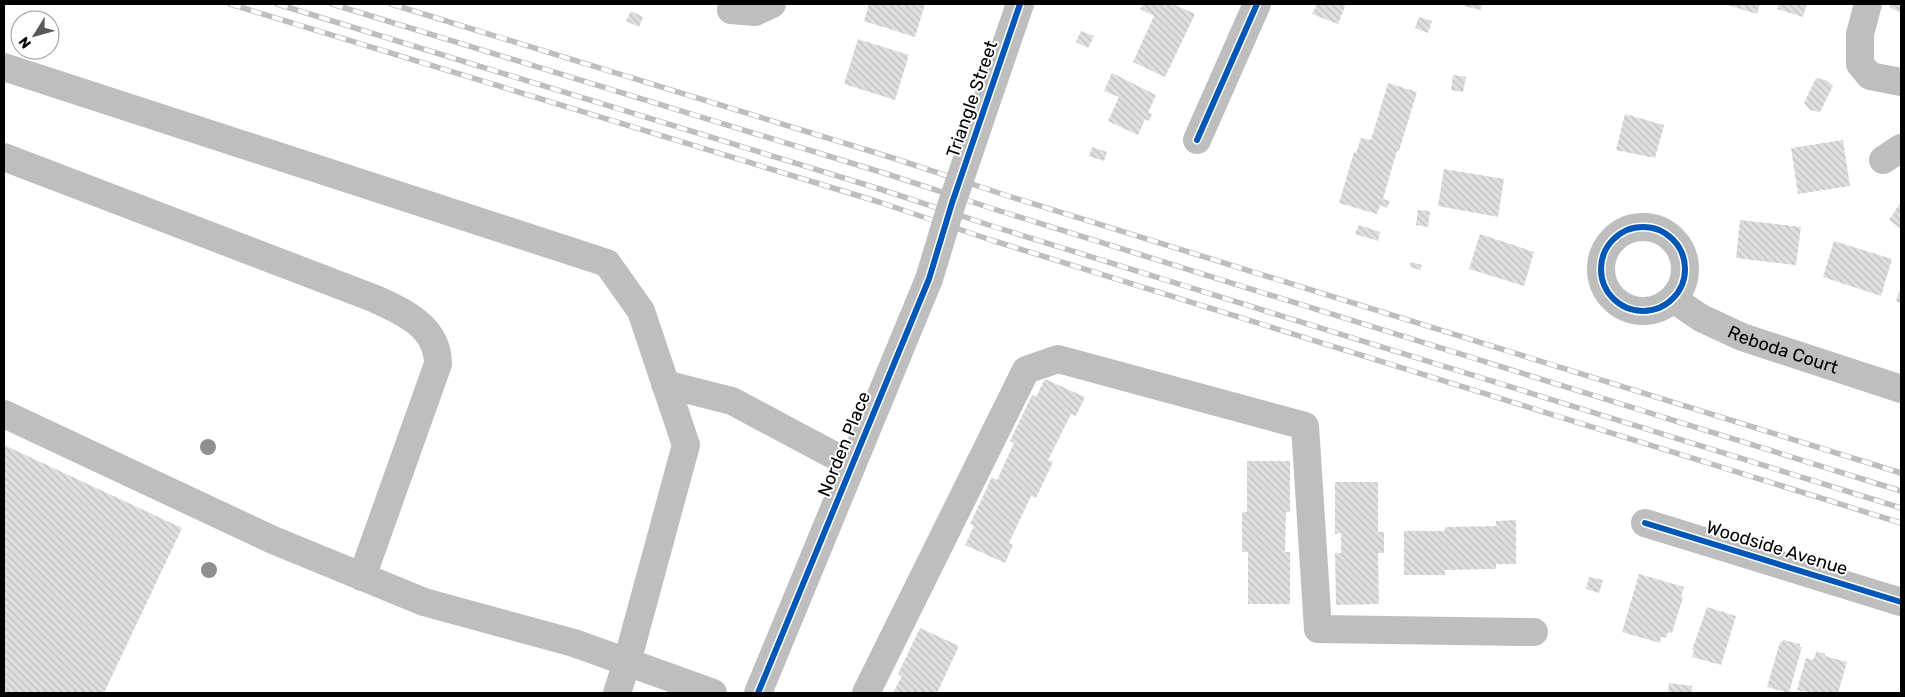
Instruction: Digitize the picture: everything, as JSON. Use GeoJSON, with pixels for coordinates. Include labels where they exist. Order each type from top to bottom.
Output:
{"type":"FeatureCollection","features":[{"type":"Feature","properties":{"kind":"street"},"geometry":{"type":"LineString","coordinates":[[731,10],[755,12],[772,4]]}},
{"type":"Feature","properties":{"kind":"street","name":"Triangle Street"},"geometry":{"type":"LineString","coordinates":[[952,203],[1020,4]]}},
{"type":"Feature","properties":{"kind":"street"},"geometry":{"type":"LineString","coordinates":[[1197,140],[1257,4]]}},
{"type":"Feature","properties":{"kind":"street"},"geometry":{"type":"LineString","coordinates":[[1868,4],[1860,34],[1860,64],[1870,76],[1901,82]]}},
{"type":"Feature","properties":{"kind":"street"},"geometry":{"type":"LineString","coordinates":[[4,67],[606,263],[641,311],[686,445],[628,662],[617,693]]}},
{"type":"Feature","properties":{"kind":"street"},"geometry":{"type":"LineString","coordinates":[[4,157],[373,298],[403,312],[416,321],[429,335],[438,350],[438,364],[362,577]]}},
{"type":"Feature","properties":{"kind":"street","name":"Norden Place"},"geometry":{"type":"LineString","coordinates":[[758,693],[929,279],[952,203]]}},
{"type":"Feature","properties":{"kind":"street","name":"Reboda Court"},"geometry":{"type":"LineString","coordinates":[[1673,299],[1701,318],[1742,337],[1901,389]]}},
{"type":"Feature","properties":{"kind":"street"},"geometry":{"type":"LineString","coordinates":[[866,693],[1026,370],[1058,359],[1305,426],[1318,629],[1534,632]]}},
{"type":"Feature","properties":{"kind":"street"},"geometry":{"type":"LineString","coordinates":[[665,384],[732,400],[852,465]]}},
{"type":"Feature","properties":{"kind":"street"},"geometry":{"type":"LineString","coordinates":[[4,414],[273,540],[424,602],[574,643],[713,693]]}},
{"type":"Feature","properties":{"kind":"street","name":"Woodside Avenue"},"geometry":{"type":"LineString","coordinates":[[1645,523],[1901,602]]}},
{"type":"Feature","properties":{"kind":"building"},"geometry":{"type":"Polygon","coordinates":[[[869,4],[925,4],[915,37],[864,21],[869,4]]]}},
{"type":"Feature","properties":{"kind":"building"},"geometry":{"type":"Polygon","coordinates":[[[1143,4],[1173,4],[1195,14],[1165,77],[1133,62],[1154,16],[1140,9],[1143,4]]]}},
{"type":"Feature","properties":{"kind":"building"},"geometry":{"type":"Polygon","coordinates":[[[1317,4],[1346,4],[1338,24],[1312,14],[1317,4]]]}},
{"type":"Feature","properties":{"kind":"building"},"geometry":{"type":"Polygon","coordinates":[[[1465,4],[1482,4],[1481,10],[1464,6],[1465,4]]]}},
{"type":"Feature","properties":{"kind":"building"},"geometry":{"type":"Polygon","coordinates":[[[1724,4],[1760,4],[1757,14],[1724,4]]]}},
{"type":"Feature","properties":{"kind":"building"},"geometry":{"type":"Polygon","coordinates":[[[1779,4],[1807,4],[1803,17],[1777,9],[1779,4]]]}},
{"type":"Feature","properties":{"kind":"building"},"geometry":{"type":"Polygon","coordinates":[[[1891,4],[1901,4],[1901,13],[1889,7],[1891,4]]]}},
{"type":"Feature","properties":{"kind":"building"},"geometry":{"type":"Polygon","coordinates":[[[631,11],[643,17],[639,27],[626,21],[631,11]]]}},
{"type":"Feature","properties":{"kind":"building"},"geometry":{"type":"Polygon","coordinates":[[[1419,17],[1432,21],[1428,33],[1415,28],[1419,17]]]}},
{"type":"Feature","properties":{"kind":"building"},"geometry":{"type":"Polygon","coordinates":[[[1081,31],[1094,36],[1088,48],[1076,42],[1081,31]]]}},
{"type":"Feature","properties":{"kind":"building"},"geometry":{"type":"Polygon","coordinates":[[[858,39],[909,55],[895,100],[844,84],[858,39]]]}},
{"type":"Feature","properties":{"kind":"building"},"geometry":{"type":"Polygon","coordinates":[[[1112,73],[1156,95],[1148,113],[1152,114],[1149,121],[1145,119],[1138,135],[1108,121],[1119,97],[1104,91],[1112,73]]]}},
{"type":"Feature","properties":{"kind":"building"},"geometry":{"type":"Polygon","coordinates":[[[1453,75],[1466,77],[1463,92],[1451,90],[1453,75]]]}},
{"type":"Feature","properties":{"kind":"building"},"geometry":{"type":"Polygon","coordinates":[[[1816,78],[1826,80],[1833,86],[1820,112],[1810,110],[1804,103],[1816,78]]]}},
{"type":"Feature","properties":{"kind":"building"},"geometry":{"type":"Polygon","coordinates":[[[1388,83],[1417,92],[1383,199],[1390,201],[1387,208],[1380,205],[1377,214],[1339,203],[1354,152],[1356,153],[1361,138],[1371,140],[1388,83]]]}},
{"type":"Feature","properties":{"kind":"building"},"geometry":{"type":"Polygon","coordinates":[[[1625,114],[1664,125],[1655,158],[1616,150],[1625,114]]]}},
{"type":"Feature","properties":{"kind":"building"},"geometry":{"type":"Polygon","coordinates":[[[1843,140],[1850,186],[1798,194],[1791,148],[1843,140]]]}},
{"type":"Feature","properties":{"kind":"building"},"geometry":{"type":"Polygon","coordinates":[[[1092,147],[1107,152],[1104,161],[1089,156],[1092,147]]]}},
{"type":"Feature","properties":{"kind":"building"},"geometry":{"type":"Polygon","coordinates":[[[1444,169],[1504,179],[1498,217],[1438,206],[1444,169]]]}},
{"type":"Feature","properties":{"kind":"building"},"geometry":{"type":"Polygon","coordinates":[[[1901,202],[1901,229],[1889,220],[1901,202]]]}},
{"type":"Feature","properties":{"kind":"building"},"geometry":{"type":"Polygon","coordinates":[[[1418,210],[1430,211],[1428,227],[1416,225],[1418,210]]]}},
{"type":"Feature","properties":{"kind":"building"},"geometry":{"type":"Polygon","coordinates":[[[1740,220],[1801,227],[1796,265],[1736,258],[1740,220]]]}},
{"type":"Feature","properties":{"kind":"building"},"geometry":{"type":"Polygon","coordinates":[[[1359,225],[1380,232],[1378,241],[1355,234],[1359,225]]]}},
{"type":"Feature","properties":{"kind":"building"},"geometry":{"type":"Polygon","coordinates":[[[1480,234],[1534,252],[1524,286],[1469,269],[1480,234]]]}},
{"type":"Feature","properties":{"kind":"building"},"geometry":{"type":"Polygon","coordinates":[[[1834,241],[1892,259],[1881,296],[1823,277],[1834,241]]]}},
{"type":"Feature","properties":{"kind":"building"},"geometry":{"type":"Polygon","coordinates":[[[1411,262],[1422,265],[1420,270],[1410,267],[1411,262]]]}},
{"type":"Feature","properties":{"kind":"building"},"geometry":{"type":"Polygon","coordinates":[[[1901,287],[1901,303],[1896,301],[1901,287]]]}},
{"type":"Feature","properties":{"kind":"building"},"geometry":{"type":"Polygon","coordinates":[[[1045,379],[1085,397],[1076,416],[1071,414],[1048,460],[1053,462],[1036,498],[1031,496],[1009,543],[1013,545],[1005,563],[965,545],[974,526],[970,524],[992,477],[997,480],[1014,443],[1010,441],[1032,395],[1036,397],[1045,379]]]}},
{"type":"Feature","properties":{"kind":"building"},"geometry":{"type":"Polygon","coordinates":[[[4,445],[182,528],[104,693],[4,693],[4,445]]]}},
{"type":"Feature","properties":{"kind":"building"},"geometry":{"type":"Polygon","coordinates":[[[1247,461],[1290,461],[1290,512],[1286,512],[1285,552],[1290,552],[1290,604],[1248,604],[1248,552],[1242,552],[1242,512],[1247,512],[1247,461]]]}},
{"type":"Feature","properties":{"kind":"building"},"geometry":{"type":"Polygon","coordinates":[[[1335,482],[1378,482],[1378,532],[1384,532],[1384,553],[1378,553],[1379,604],[1336,605],[1335,553],[1341,553],[1341,533],[1335,534],[1335,482]]]}},
{"type":"Feature","properties":{"kind":"building"},"geometry":{"type":"Polygon","coordinates":[[[1516,520],[1516,564],[1496,564],[1496,569],[1445,570],[1445,575],[1404,575],[1404,531],[1445,531],[1445,527],[1496,526],[1496,521],[1516,520]]]}},
{"type":"Feature","properties":{"kind":"building"},"geometry":{"type":"Polygon","coordinates":[[[1639,574],[1684,587],[1681,596],[1683,597],[1672,633],[1668,632],[1666,638],[1661,637],[1660,643],[1622,632],[1639,574]]]}},
{"type":"Feature","properties":{"kind":"building"},"geometry":{"type":"Polygon","coordinates":[[[1589,577],[1603,580],[1599,593],[1586,589],[1589,577]]]}},
{"type":"Feature","properties":{"kind":"building"},"geometry":{"type":"Polygon","coordinates":[[[1707,607],[1736,616],[1721,665],[1692,657],[1694,650],[1692,650],[1707,607]]]}},
{"type":"Feature","properties":{"kind":"building"},"geometry":{"type":"Polygon","coordinates":[[[920,628],[959,646],[937,693],[893,693],[902,676],[898,674],[920,628]]]}},
{"type":"Feature","properties":{"kind":"building"},"geometry":{"type":"Polygon","coordinates":[[[1783,640],[1800,644],[1800,647],[1802,647],[1789,693],[1767,687],[1780,642],[1782,643],[1783,640]]]}},
{"type":"Feature","properties":{"kind":"building"},"geometry":{"type":"Polygon","coordinates":[[[1817,651],[1825,654],[1825,656],[1847,662],[1838,693],[1811,693],[1797,690],[1806,658],[1813,660],[1817,651]]]}},
{"type":"Feature","properties":{"kind":"building"},"geometry":{"type":"Polygon","coordinates":[[[1669,683],[1692,686],[1692,693],[1668,693],[1669,683]]]}},
{"type":"Feature","properties":{"kind":"railway"},"geometry":{"type":"LineString","coordinates":[[230,4],[879,202],[991,240],[1901,523]]}},
{"type":"Feature","properties":{"kind":"railway"},"geometry":{"type":"LineString","coordinates":[[277,4],[883,190],[995,227],[1901,508]]}},
{"type":"Feature","properties":{"kind":"railway"},"geometry":{"type":"LineString","coordinates":[[332,4],[887,174],[1000,211],[1901,491]]}},
{"type":"Feature","properties":{"kind":"railway"},"geometry":{"type":"LineString","coordinates":[[391,4],[893,158],[1005,195],[1901,473]]}},
{"type":"Feature","properties":{"kind":"cycle path"},"geometry":{"type":"LineString","coordinates":[[758,693],[929,279],[952,203],[1020,4]]}},
{"type":"Feature","properties":{"kind":"cycle path"},"geometry":{"type":"LineString","coordinates":[[1197,140],[1257,4]]}},
{"type":"Feature","properties":{"kind":"cycle path"},"geometry":{"type":"LineString","coordinates":[[1643,227],[1659,230],[1673,239],[1682,253],[1685,269],[1682,285],[1673,299],[1659,308],[1643,311],[1627,308],[1613,299],[1604,285],[1601,269],[1604,253],[1613,239],[1627,230],[1643,227]]}},
{"type":"Feature","properties":{"kind":"cycle path"},"geometry":{"type":"LineString","coordinates":[[1645,523],[1901,602]]}}]}
